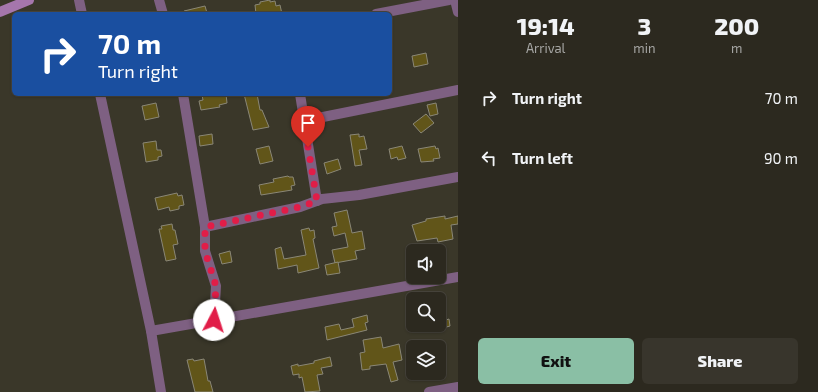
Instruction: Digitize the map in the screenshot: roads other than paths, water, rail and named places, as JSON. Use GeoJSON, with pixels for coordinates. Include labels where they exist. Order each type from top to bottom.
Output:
{"type":"FeatureCollection","features":[{"type":"Feature","properties":{"kind":"main road"},"geometry":{"type":"LineString","coordinates":[[0,12],[28,0]]}},
{"type":"Feature","properties":{"kind":"street"},"geometry":{"type":"LineString","coordinates":[[79,0],[82,12]]}},
{"type":"Feature","properties":{"kind":"street"},"geometry":{"type":"LineString","coordinates":[[159,0],[162,12]]}},
{"type":"Feature","properties":{"kind":"street"},"geometry":{"type":"LineString","coordinates":[[386,12],[449,0]]}},
{"type":"Feature","properties":{"kind":"street"},"geometry":{"type":"LineString","coordinates":[[455,0],[458,12]]}},
{"type":"Feature","properties":{"kind":"street"},"geometry":{"type":"LineString","coordinates":[[303,121],[458,90]]}},
{"type":"Feature","properties":{"kind":"street"},"geometry":{"type":"LineString","coordinates":[[100,96],[150,331],[161,392]]}},
{"type":"Feature","properties":{"kind":"street"},"geometry":{"type":"LineString","coordinates":[[183,96],[205,227],[205,251],[216,286],[214,320]]}},
{"type":"Feature","properties":{"kind":"street"},"geometry":{"type":"LineString","coordinates":[[300,96],[303,121],[317,201]]}},
{"type":"Feature","properties":{"kind":"street"},"geometry":{"type":"LineString","coordinates":[[205,227],[300,207],[332,198],[359,195],[458,177]]}},
{"type":"Feature","properties":{"kind":"street"},"geometry":{"type":"LineString","coordinates":[[150,331],[458,277]]}},
{"type":"Feature","properties":{"kind":"street"},"geometry":{"type":"LineString","coordinates":[[429,392],[458,387]]}}]}
